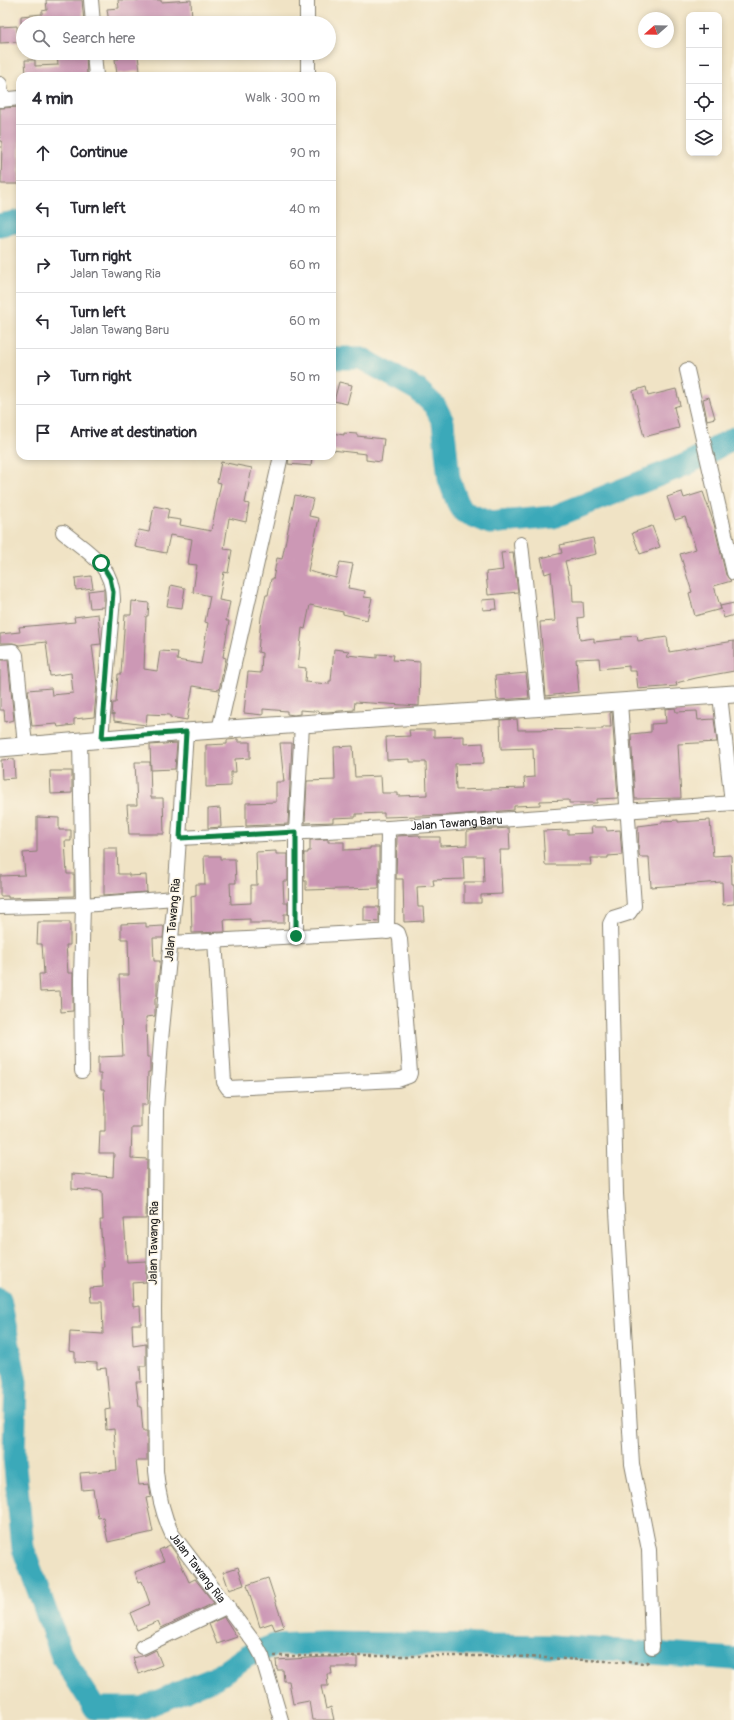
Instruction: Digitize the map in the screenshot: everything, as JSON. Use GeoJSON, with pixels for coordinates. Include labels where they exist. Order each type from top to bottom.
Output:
{"type":"FeatureCollection","features":[{"type":"Feature","properties":{"kind":"street"},"geometry":{"type":"LineString","coordinates":[[91,0],[92,16]]}},
{"type":"Feature","properties":{"kind":"street"},"geometry":{"type":"LineString","coordinates":[[307,0],[307,16]]}},
{"type":"Feature","properties":{"kind":"street"},"geometry":{"type":"LineString","coordinates":[[95,60],[96,72]]}},
{"type":"Feature","properties":{"kind":"street"},"geometry":{"type":"LineString","coordinates":[[308,60],[308,72]]}},
{"type":"Feature","properties":{"kind":"street"},"geometry":{"type":"LineString","coordinates":[[0,84],[1,100],[16,98]]}},
{"type":"Feature","properties":{"kind":"street"},"geometry":{"type":"LineString","coordinates":[[687,370],[734,573]]}},
{"type":"Feature","properties":{"kind":"street"},"geometry":{"type":"LineString","coordinates":[[219,730],[280,460]]}},
{"type":"Feature","properties":{"kind":"street"},"geometry":{"type":"LineString","coordinates":[[63,532],[101,563],[110,578],[112,599],[102,738]]}},
{"type":"Feature","properties":{"kind":"street"},"geometry":{"type":"LineString","coordinates":[[521,544],[539,708]]}},
{"type":"Feature","properties":{"kind":"street"},"geometry":{"type":"LineString","coordinates":[[0,652],[13,651],[16,655],[25,745]]}},
{"type":"Feature","properties":{"kind":"street"},"geometry":{"type":"LineString","coordinates":[[0,748],[102,738],[727,695],[733,803]]}},
{"type":"Feature","properties":{"kind":"street"},"geometry":{"type":"LineString","coordinates":[[620,702],[634,906],[629,912],[613,918],[610,924],[616,1194],[632,1464],[649,1550],[652,1654]]}},
{"type":"Feature","properties":{"kind":"street"},"geometry":{"type":"LineString","coordinates":[[296,936],[296,832],[302,725]]}},
{"type":"Feature","properties":{"kind":"street","name":"Jalan Tawang Ria"},"geometry":{"type":"LineString","coordinates":[[186,732],[180,838],[156,1110],[154,1310],[156,1471],[158,1493],[163,1515],[172,1534],[228,1606],[260,1652],[281,1720]]}},
{"type":"Feature","properties":{"kind":"street"},"geometry":{"type":"LineString","coordinates":[[80,740],[83,905],[81,979],[82,1071]]}},
{"type":"Feature","properties":{"kind":"street","name":"Jalan Tawang Baru"},"geometry":{"type":"LineString","coordinates":[[180,838],[388,828],[733,803]]}},
{"type":"Feature","properties":{"kind":"street"},"geometry":{"type":"LineString","coordinates":[[387,932],[388,828]]}},
{"type":"Feature","properties":{"kind":"street"},"geometry":{"type":"LineString","coordinates":[[0,907],[83,905],[175,898]]}},
{"type":"Feature","properties":{"kind":"street"},"geometry":{"type":"LineString","coordinates":[[171,943],[215,940],[395,931],[398,933],[400,939],[409,1076],[398,1080],[228,1088],[225,1084],[215,940]]}},
{"type":"Feature","properties":{"kind":"street"},"geometry":{"type":"LineString","coordinates":[[142,1647],[228,1606]]}},
{"type":"Feature","properties":{"kind":"path"},"geometry":{"type":"LineString","coordinates":[[260,1652],[506,1656],[646,1663],[652,1654]]}},
{"type":"Feature","properties":{"kind":"building"},"geometry":{"type":"Polygon","coordinates":[[[46,0],[82,0],[83,16],[21,16],[42,14],[42,11],[47,10],[46,0]]]}},
{"type":"Feature","properties":{"kind":"building"},"geometry":{"type":"Polygon","coordinates":[[[118,0],[161,0],[161,2],[191,0],[192,16],[108,16],[107,9],[119,8],[118,0]]]}},
{"type":"Feature","properties":{"kind":"building"},"geometry":{"type":"Polygon","coordinates":[[[16,26],[16,42],[0,43],[0,27],[16,26]]]}},
{"type":"Feature","properties":{"kind":"building"},"geometry":{"type":"Polygon","coordinates":[[[25,60],[35,60],[35,66],[58,65],[58,60],[86,60],[87,72],[26,72],[25,60]]]}},
{"type":"Feature","properties":{"kind":"building"},"geometry":{"type":"Polygon","coordinates":[[[115,60],[139,60],[140,71],[117,72],[115,60]]]}},
{"type":"Feature","properties":{"kind":"building"},"geometry":{"type":"Polygon","coordinates":[[[16,107],[16,184],[1,184],[2,142],[0,141],[0,108],[16,107]]]}},
{"type":"Feature","properties":{"kind":"building"},"geometry":{"type":"Polygon","coordinates":[[[339,382],[352,385],[347,404],[336,401],[336,393],[339,382]]]}},
{"type":"Feature","properties":{"kind":"building"},"geometry":{"type":"Polygon","coordinates":[[[646,387],[648,396],[676,389],[680,405],[674,407],[679,428],[644,437],[633,391],[646,387]]]}},
{"type":"Feature","properties":{"kind":"building"},"geometry":{"type":"Polygon","coordinates":[[[709,397],[715,418],[707,420],[703,399],[709,397]]]}},
{"type":"Feature","properties":{"kind":"building"},"geometry":{"type":"Polygon","coordinates":[[[344,433],[357,434],[357,436],[384,439],[381,462],[366,460],[366,454],[336,450],[336,434],[344,435],[344,433]]]}},
{"type":"Feature","properties":{"kind":"building"},"geometry":{"type":"Polygon","coordinates":[[[288,460],[312,460],[311,466],[288,464],[288,460]]]}},
{"type":"Feature","properties":{"kind":"building"},"geometry":{"type":"Polygon","coordinates":[[[221,462],[252,468],[245,503],[249,504],[246,522],[229,518],[224,549],[232,550],[228,573],[224,572],[219,600],[230,602],[226,621],[229,621],[223,657],[226,658],[219,690],[193,686],[187,720],[170,717],[170,715],[147,714],[146,725],[114,721],[114,714],[112,715],[113,703],[116,703],[118,674],[121,674],[125,615],[131,615],[132,601],[149,603],[148,616],[146,616],[144,669],[157,671],[160,651],[178,652],[177,660],[201,664],[208,623],[205,622],[210,596],[193,592],[197,565],[188,564],[192,539],[170,535],[166,553],[135,547],[139,530],[149,532],[154,506],[169,509],[167,518],[181,520],[180,525],[211,531],[221,483],[217,482],[221,462]]]}},
{"type":"Feature","properties":{"kind":"building"},"geometry":{"type":"Polygon","coordinates":[[[682,492],[684,498],[703,492],[714,524],[726,575],[731,581],[714,586],[721,609],[695,616],[689,593],[692,592],[680,554],[696,549],[685,517],[675,520],[667,497],[682,492]]]}},
{"type":"Feature","properties":{"kind":"building"},"geometry":{"type":"Polygon","coordinates":[[[295,495],[313,499],[309,516],[319,518],[308,571],[336,578],[340,562],[353,564],[348,588],[365,591],[364,597],[372,598],[367,620],[343,614],[343,612],[310,605],[305,629],[302,628],[298,667],[306,668],[305,682],[329,684],[329,681],[331,681],[334,649],[349,651],[347,655],[377,658],[377,654],[394,655],[393,660],[420,662],[419,706],[355,702],[354,710],[327,712],[300,710],[300,714],[294,715],[287,714],[287,711],[263,709],[263,715],[244,713],[248,672],[261,673],[262,653],[258,652],[261,617],[271,579],[273,579],[277,558],[282,559],[295,495]]]}},
{"type":"Feature","properties":{"kind":"building"},"geometry":{"type":"Polygon","coordinates":[[[652,526],[660,547],[640,554],[632,533],[652,526]]]}},
{"type":"Feature","properties":{"kind":"building"},"geometry":{"type":"Polygon","coordinates":[[[593,538],[596,554],[565,561],[570,583],[572,583],[573,602],[583,602],[584,617],[578,618],[580,640],[594,638],[594,642],[622,639],[621,637],[637,636],[638,641],[667,637],[669,652],[734,641],[734,671],[676,683],[677,686],[638,689],[636,671],[629,671],[629,666],[600,669],[599,658],[576,659],[579,692],[546,696],[540,622],[555,621],[551,572],[545,574],[541,558],[562,553],[560,545],[593,538]]]}},
{"type":"Feature","properties":{"kind":"building"},"geometry":{"type":"Polygon","coordinates":[[[513,552],[518,592],[488,595],[486,572],[503,570],[501,553],[513,552]]]}},
{"type":"Feature","properties":{"kind":"building"},"geometry":{"type":"Polygon","coordinates":[[[91,576],[93,588],[76,590],[75,578],[91,576]]]}},
{"type":"Feature","properties":{"kind":"building"},"geometry":{"type":"Polygon","coordinates":[[[171,585],[185,588],[182,608],[167,606],[171,585]]]}},
{"type":"Feature","properties":{"kind":"building"},"geometry":{"type":"Polygon","coordinates":[[[104,589],[104,607],[90,608],[88,591],[104,589]]]}},
{"type":"Feature","properties":{"kind":"building"},"geometry":{"type":"Polygon","coordinates":[[[496,599],[497,609],[483,610],[482,600],[496,599]]]}},
{"type":"Feature","properties":{"kind":"building"},"geometry":{"type":"Polygon","coordinates":[[[734,603],[734,615],[724,618],[720,606],[734,603]]]}},
{"type":"Feature","properties":{"kind":"building"},"geometry":{"type":"Polygon","coordinates":[[[98,614],[101,644],[92,645],[97,684],[94,717],[74,719],[74,725],[58,727],[57,724],[32,726],[28,690],[51,688],[52,695],[73,693],[71,673],[50,676],[46,642],[19,645],[13,643],[0,643],[0,634],[20,632],[19,627],[75,622],[74,617],[98,614]]]}},
{"type":"Feature","properties":{"kind":"building"},"geometry":{"type":"Polygon","coordinates":[[[0,660],[8,660],[14,720],[5,722],[4,710],[0,710],[0,660]]]}},
{"type":"Feature","properties":{"kind":"building"},"geometry":{"type":"Polygon","coordinates":[[[526,673],[529,698],[497,700],[495,676],[526,673]]]}},
{"type":"Feature","properties":{"kind":"building"},"geometry":{"type":"Polygon","coordinates":[[[675,708],[676,712],[697,711],[698,720],[714,719],[717,742],[678,744],[681,798],[635,799],[631,734],[651,732],[651,724],[666,723],[665,709],[675,708]]]}},
{"type":"Feature","properties":{"kind":"building"},"geometry":{"type":"Polygon","coordinates":[[[612,712],[618,798],[597,799],[597,803],[569,803],[569,800],[540,801],[540,805],[514,806],[514,810],[454,815],[384,817],[384,813],[356,814],[356,817],[333,818],[333,822],[305,823],[307,781],[335,780],[334,747],[353,746],[355,777],[381,776],[382,793],[398,793],[398,796],[427,795],[426,762],[410,762],[410,759],[387,760],[386,737],[410,736],[409,730],[434,730],[434,737],[464,736],[464,744],[483,743],[484,763],[455,764],[456,790],[525,788],[524,778],[534,777],[533,748],[501,749],[500,720],[517,719],[518,730],[603,729],[603,727],[611,727],[610,713],[612,712]]]}},
{"type":"Feature","properties":{"kind":"building"},"geometry":{"type":"Polygon","coordinates":[[[238,739],[238,742],[250,742],[250,758],[235,759],[236,772],[231,772],[231,786],[206,787],[206,745],[227,744],[227,740],[238,739]]]}},
{"type":"Feature","properties":{"kind":"building"},"geometry":{"type":"Polygon","coordinates":[[[177,743],[175,769],[151,770],[150,745],[177,743]]]}},
{"type":"Feature","properties":{"kind":"building"},"geometry":{"type":"Polygon","coordinates":[[[280,743],[292,743],[288,824],[246,826],[246,803],[276,802],[276,782],[284,782],[280,743]]]}},
{"type":"Feature","properties":{"kind":"building"},"geometry":{"type":"Polygon","coordinates":[[[14,759],[15,778],[2,779],[1,760],[14,759]]]}},
{"type":"Feature","properties":{"kind":"building"},"geometry":{"type":"Polygon","coordinates":[[[135,762],[150,762],[151,798],[163,798],[164,834],[129,834],[127,805],[137,805],[135,762]]]}},
{"type":"Feature","properties":{"kind":"building"},"geometry":{"type":"Polygon","coordinates":[[[50,771],[72,771],[72,793],[51,794],[50,771]]]}},
{"type":"Feature","properties":{"kind":"building"},"geometry":{"type":"Polygon","coordinates":[[[220,808],[221,827],[208,828],[208,809],[220,808]]]}},
{"type":"Feature","properties":{"kind":"building"},"geometry":{"type":"Polygon","coordinates":[[[37,817],[59,818],[59,830],[71,830],[71,841],[65,841],[67,874],[74,874],[74,896],[8,898],[8,896],[0,896],[0,876],[25,875],[23,853],[37,852],[37,817]]]}},
{"type":"Feature","properties":{"kind":"building"},"geometry":{"type":"Polygon","coordinates":[[[678,820],[678,822],[710,820],[713,856],[731,855],[732,884],[734,884],[734,904],[723,905],[722,882],[651,887],[649,857],[640,857],[639,854],[638,826],[662,823],[662,821],[678,820]]]}},
{"type":"Feature","properties":{"kind":"building"},"geometry":{"type":"Polygon","coordinates":[[[591,827],[606,827],[607,831],[620,830],[622,855],[608,856],[608,858],[590,858],[591,865],[545,865],[543,831],[568,830],[568,834],[592,833],[591,827]]]}},
{"type":"Feature","properties":{"kind":"building"},"geometry":{"type":"Polygon","coordinates":[[[509,828],[510,850],[500,850],[502,894],[481,895],[481,903],[464,903],[464,882],[484,882],[483,856],[463,856],[464,879],[433,880],[434,886],[417,887],[418,907],[423,907],[424,921],[404,922],[403,879],[396,879],[397,836],[419,835],[420,837],[440,837],[440,846],[467,845],[467,831],[509,828]]]}},
{"type":"Feature","properties":{"kind":"building"},"geometry":{"type":"Polygon","coordinates":[[[328,839],[328,842],[344,842],[344,850],[370,849],[370,847],[379,847],[379,888],[306,890],[306,881],[304,881],[304,853],[308,853],[308,851],[310,851],[310,840],[328,839]]]}},
{"type":"Feature","properties":{"kind":"building"},"geometry":{"type":"Polygon","coordinates":[[[104,848],[117,848],[118,874],[129,874],[129,876],[146,875],[147,892],[104,895],[104,848]]]}},
{"type":"Feature","properties":{"kind":"building"},"geometry":{"type":"Polygon","coordinates":[[[276,851],[276,854],[288,854],[288,881],[283,881],[284,903],[288,903],[288,914],[284,914],[284,923],[250,923],[250,919],[224,920],[225,932],[192,933],[191,896],[196,895],[196,884],[205,884],[204,856],[220,856],[220,859],[235,859],[236,883],[230,883],[231,904],[251,903],[251,885],[257,885],[256,852],[276,851]]]}},
{"type":"Feature","properties":{"kind":"building"},"geometry":{"type":"Polygon","coordinates":[[[364,907],[379,907],[379,922],[364,921],[364,907]]]}},
{"type":"Feature","properties":{"kind":"building"},"geometry":{"type":"Polygon","coordinates":[[[38,922],[70,922],[70,945],[66,945],[68,973],[73,973],[73,1011],[61,1012],[60,991],[40,992],[39,974],[44,974],[42,944],[37,944],[38,922]]]}},
{"type":"Feature","properties":{"kind":"building"},"geometry":{"type":"Polygon","coordinates":[[[146,923],[146,927],[163,926],[164,928],[163,938],[153,938],[154,961],[160,961],[160,965],[157,981],[157,998],[155,998],[155,1016],[146,1017],[147,1057],[150,1057],[147,1105],[141,1105],[141,1128],[132,1128],[131,1158],[147,1159],[146,1219],[124,1219],[127,1262],[146,1261],[146,1282],[132,1283],[133,1307],[140,1306],[141,1324],[132,1324],[133,1346],[146,1344],[146,1366],[140,1366],[141,1382],[136,1382],[139,1407],[141,1407],[143,1431],[147,1431],[147,1461],[136,1461],[139,1485],[149,1484],[151,1497],[146,1498],[153,1532],[108,1542],[103,1517],[98,1518],[93,1489],[82,1490],[80,1473],[117,1470],[114,1429],[106,1430],[105,1410],[110,1409],[106,1368],[97,1369],[97,1363],[75,1362],[75,1352],[69,1351],[70,1332],[103,1334],[102,1302],[91,1302],[90,1288],[103,1287],[102,1267],[104,1267],[100,1220],[103,1220],[102,1191],[72,1189],[72,1174],[113,1177],[114,1153],[99,1153],[100,1131],[105,1131],[105,1107],[104,1089],[101,1089],[101,1074],[98,1074],[98,1057],[123,1056],[119,975],[129,975],[128,939],[121,939],[121,924],[146,923]]]}},
{"type":"Feature","properties":{"kind":"building"},"geometry":{"type":"Polygon","coordinates":[[[170,1545],[177,1555],[189,1582],[195,1579],[214,1603],[161,1628],[158,1621],[137,1630],[130,1613],[150,1604],[142,1581],[139,1582],[135,1572],[164,1561],[159,1550],[170,1545]]]}},
{"type":"Feature","properties":{"kind":"building"},"geometry":{"type":"Polygon","coordinates":[[[238,1567],[244,1585],[229,1590],[223,1572],[238,1567]]]}},
{"type":"Feature","properties":{"kind":"building"},"geometry":{"type":"Polygon","coordinates":[[[268,1578],[284,1627],[275,1630],[272,1623],[260,1627],[247,1585],[268,1578]]]}},
{"type":"Feature","properties":{"kind":"building"},"geometry":{"type":"Polygon","coordinates":[[[224,1617],[237,1637],[217,1644],[209,1624],[224,1617]]]}},
{"type":"Feature","properties":{"kind":"building"},"geometry":{"type":"Polygon","coordinates":[[[156,1650],[162,1665],[139,1674],[133,1658],[146,1655],[156,1650]]]}},
{"type":"Feature","properties":{"kind":"building"},"geometry":{"type":"Polygon","coordinates":[[[357,1657],[357,1667],[331,1667],[332,1674],[327,1674],[328,1686],[321,1686],[326,1709],[331,1707],[334,1720],[312,1720],[309,1701],[293,1704],[289,1681],[284,1681],[283,1670],[277,1670],[276,1660],[357,1657]]]}},
{"type":"Feature","properties":{"kind":"waterway"},"geometry":{"type":"LineString","coordinates":[[0,225],[16,222]]}},
{"type":"Feature","properties":{"kind":"waterway"},"geometry":{"type":"LineString","coordinates":[[336,358],[361,358],[418,390],[435,406],[443,422],[449,479],[457,501],[464,512],[490,523],[553,517],[687,464],[734,438]]}},
{"type":"Feature","properties":{"kind":"waterway"},"geometry":{"type":"LineString","coordinates":[[0,1299],[16,1382],[14,1457],[23,1548],[62,1656],[95,1708],[142,1708],[215,1678],[247,1656],[275,1645],[322,1643],[552,1646],[734,1659]]}},
{"type":"Feature","properties":{"kind":"route"},"geometry":{"type":"LineString","coordinates":[[101,563],[110,578],[113,592],[102,738],[186,732],[180,838],[296,832],[296,936]]}}]}
